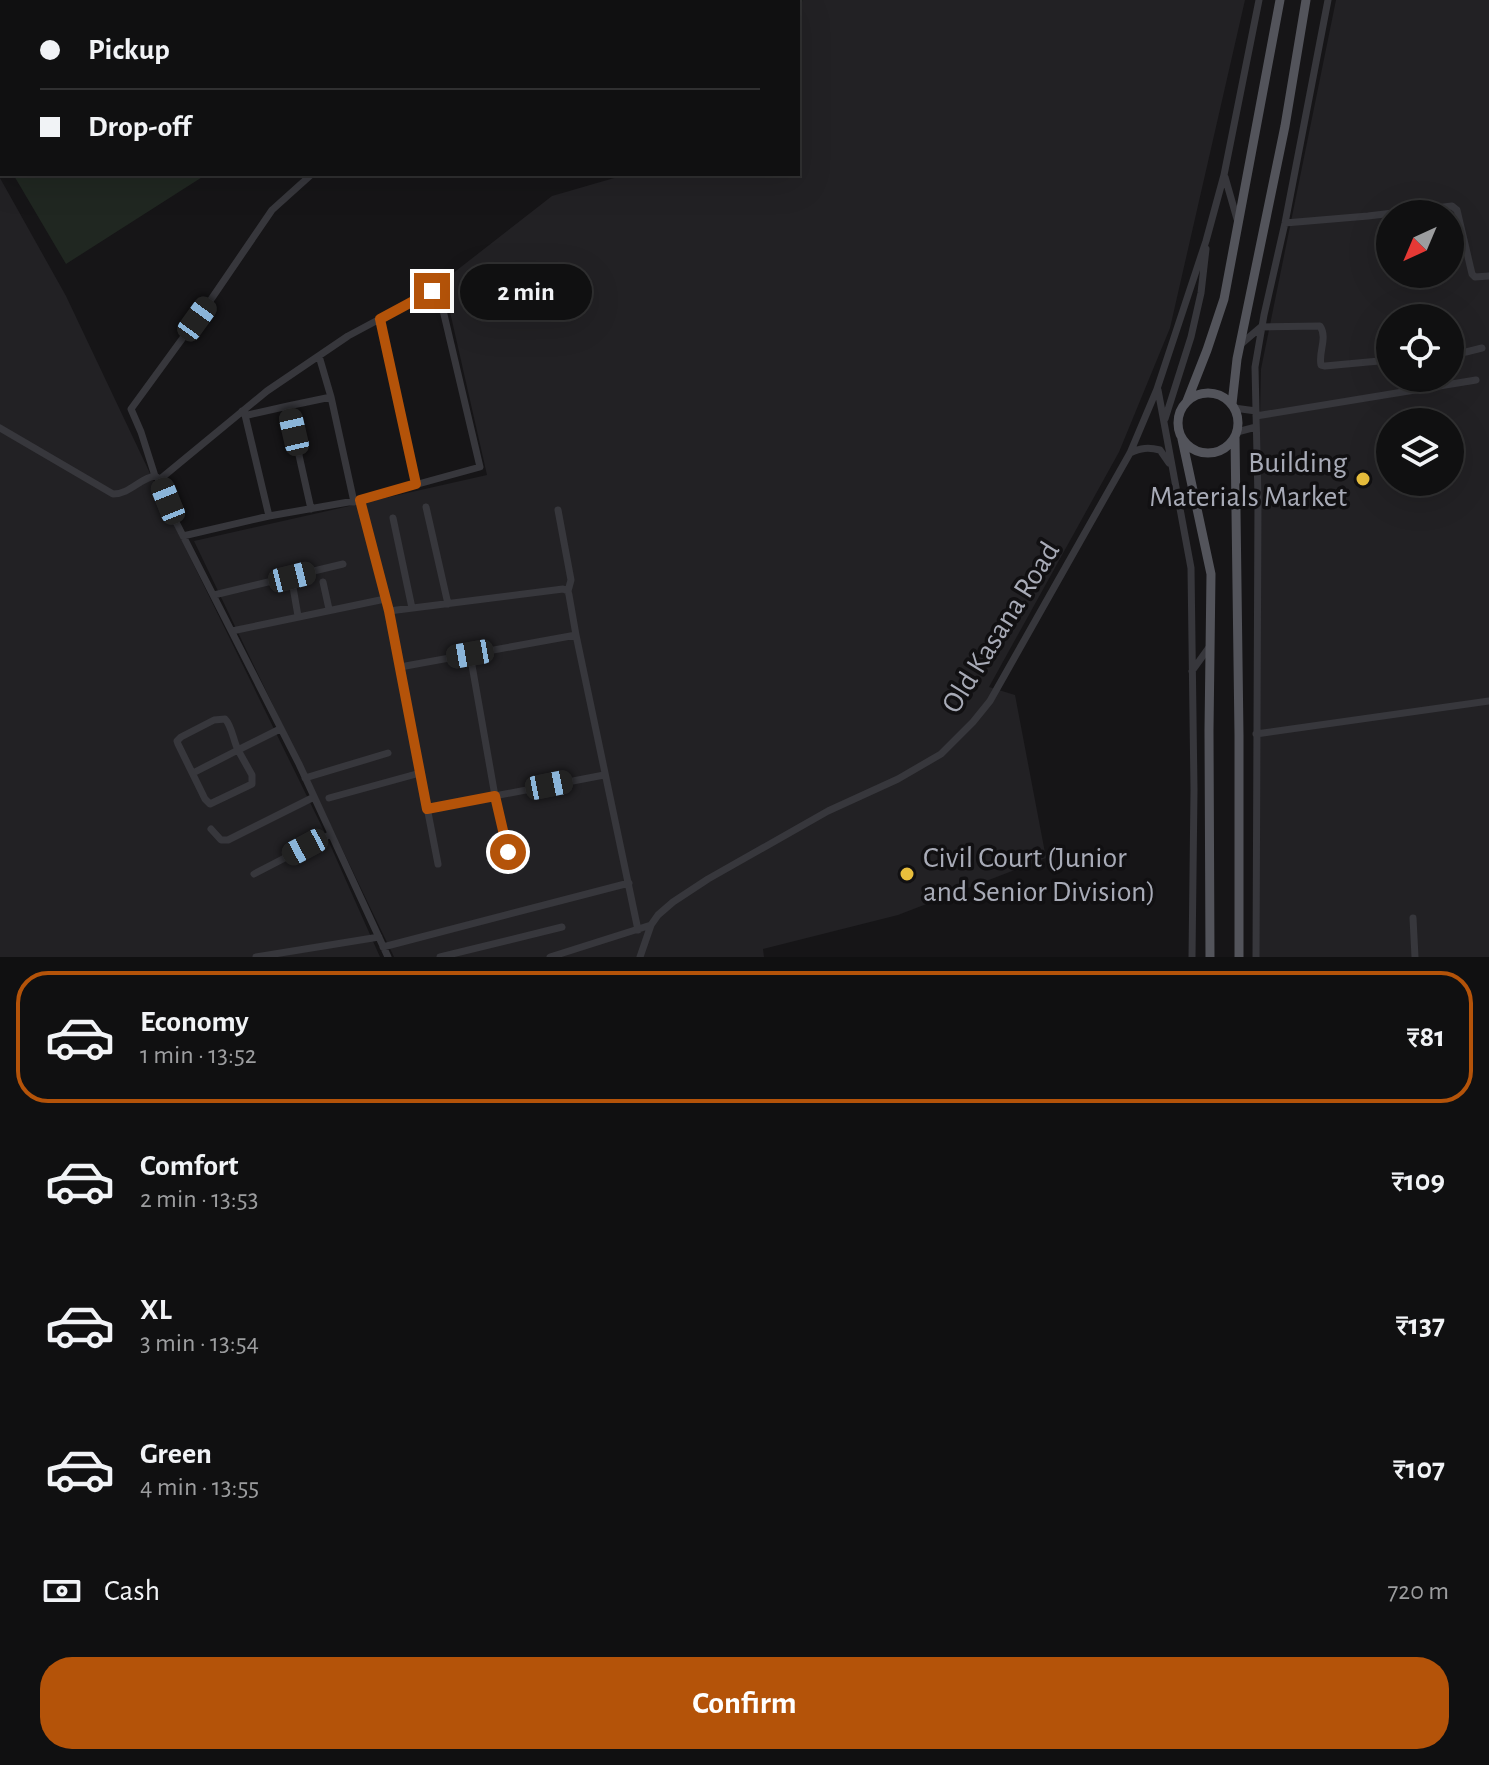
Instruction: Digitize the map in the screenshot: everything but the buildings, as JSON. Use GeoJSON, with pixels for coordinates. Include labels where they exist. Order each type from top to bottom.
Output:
{"type":"FeatureCollection","features":[{"type":"Feature","properties":{"kind":"main road"},"geometry":{"type":"LineString","coordinates":[[1187,401],[1224,299],[1280,0]]}},
{"type":"Feature","properties":{"kind":"main road"},"geometry":{"type":"LineString","coordinates":[[1233,406],[1240,346],[1285,126],[1306,0]]}},
{"type":"Feature","properties":{"kind":"main road"},"geometry":{"type":"LineString","coordinates":[[1210,957],[1211,574],[1177,424],[1182,406],[1187,401],[1210,392],[1222,396],[1233,406],[1238,419],[1239,957]]}},
{"type":"Feature","properties":{"kind":"main road"},"geometry":{"type":"LineString","coordinates":[[1182,439],[1196,451],[1210,453],[1224,449],[1236,435]]}},
{"type":"Feature","properties":{"kind":"street"},"geometry":{"type":"LineString","coordinates":[[1164,421],[1191,337],[1207,255],[1206,241],[1224,175],[1259,0]]}},
{"type":"Feature","properties":{"kind":"street"},"geometry":{"type":"LineString","coordinates":[[1256,957],[1255,367],[1328,0]]}},
{"type":"Feature","properties":{"kind":"street"},"geometry":{"type":"LineString","coordinates":[[1224,175],[1238,224]]}},
{"type":"Feature","properties":{"kind":"street"},"geometry":{"type":"LineString","coordinates":[[310,176],[272,210],[131,409],[183,536],[305,778],[388,957]]}},
{"type":"Feature","properties":{"kind":"street"},"geometry":{"type":"LineString","coordinates":[[1285,223],[1452,206],[1457,210],[1469,270],[1475,277],[1489,276]]}},
{"type":"Feature","properties":{"kind":"street","name":"Old Kasana Road"},"geometry":{"type":"LineString","coordinates":[[640,957],[651,925],[673,902],[828,811],[898,779],[941,754],[950,748],[990,701],[1130,453],[1157,389],[1206,241]]}},
{"type":"Feature","properties":{"kind":"street"},"geometry":{"type":"LineString","coordinates":[[157,478],[267,391],[348,336],[438,289],[480,467],[357,501],[269,516],[183,536]]}},
{"type":"Feature","properties":{"kind":"street"},"geometry":{"type":"LineString","coordinates":[[380,319],[416,484]]}},
{"type":"Feature","properties":{"kind":"street"},"geometry":{"type":"LineString","coordinates":[[1240,346],[1261,327],[1320,326],[1324,339],[1320,363],[1325,366],[1376,361]]}},
{"type":"Feature","properties":{"kind":"street"},"geometry":{"type":"LineString","coordinates":[[1464,352],[1482,348]]}},
{"type":"Feature","properties":{"kind":"street"},"geometry":{"type":"LineString","coordinates":[[319,356],[389,611],[438,864]]}},
{"type":"Feature","properties":{"kind":"street"},"geometry":{"type":"LineString","coordinates":[[1233,406],[1256,413],[1476,380]]}},
{"type":"Feature","properties":{"kind":"street"},"geometry":{"type":"LineString","coordinates":[[1157,389],[1191,568],[1194,790],[1192,957]]}},
{"type":"Feature","properties":{"kind":"street"},"geometry":{"type":"LineString","coordinates":[[243,413],[331,397]]}},
{"type":"Feature","properties":{"kind":"street"},"geometry":{"type":"LineString","coordinates":[[288,406],[311,509]]}},
{"type":"Feature","properties":{"kind":"street"},"geometry":{"type":"LineString","coordinates":[[243,413],[269,516]]}},
{"type":"Feature","properties":{"kind":"street"},"geometry":{"type":"LineString","coordinates":[[1236,435],[1256,427]]}},
{"type":"Feature","properties":{"kind":"street"},"geometry":{"type":"LineString","coordinates":[[0,428],[107,492],[124,493],[150,476],[157,478]]}},
{"type":"Feature","properties":{"kind":"street"},"geometry":{"type":"LineString","coordinates":[[1130,453],[1149,447],[1160,450],[1173,472]]}},
{"type":"Feature","properties":{"kind":"street"},"geometry":{"type":"LineString","coordinates":[[426,507],[448,604]]}},
{"type":"Feature","properties":{"kind":"street"},"geometry":{"type":"LineString","coordinates":[[558,510],[571,580],[568,591],[576,635],[638,930]]}},
{"type":"Feature","properties":{"kind":"street"},"geometry":{"type":"LineString","coordinates":[[393,518],[412,608]]}},
{"type":"Feature","properties":{"kind":"street"},"geometry":{"type":"LineString","coordinates":[[214,595],[343,564]]}},
{"type":"Feature","properties":{"kind":"street"},"geometry":{"type":"LineString","coordinates":[[323,582],[329,609]]}},
{"type":"Feature","properties":{"kind":"street"},"geometry":{"type":"LineString","coordinates":[[293,587],[298,616]]}},
{"type":"Feature","properties":{"kind":"street"},"geometry":{"type":"LineString","coordinates":[[389,611],[559,589],[568,591]]}},
{"type":"Feature","properties":{"kind":"street"},"geometry":{"type":"LineString","coordinates":[[232,631],[385,599]]}},
{"type":"Feature","properties":{"kind":"street"},"geometry":{"type":"LineString","coordinates":[[400,667],[576,635]]}},
{"type":"Feature","properties":{"kind":"street"},"geometry":{"type":"LineString","coordinates":[[1191,673],[1210,646]]}},
{"type":"Feature","properties":{"kind":"street"},"geometry":{"type":"LineString","coordinates":[[470,654],[508,852]]}},
{"type":"Feature","properties":{"kind":"street"},"geometry":{"type":"LineString","coordinates":[[1256,734],[1489,701]]}},
{"type":"Feature","properties":{"kind":"street"},"geometry":{"type":"LineString","coordinates":[[225,719],[238,750],[253,778],[252,784],[210,804],[177,741],[214,720],[225,719]]}},
{"type":"Feature","properties":{"kind":"street"},"geometry":{"type":"LineString","coordinates":[[193,773],[280,729]]}},
{"type":"Feature","properties":{"kind":"street"},"geometry":{"type":"LineString","coordinates":[[305,778],[388,753]]}},
{"type":"Feature","properties":{"kind":"street"},"geometry":{"type":"LineString","coordinates":[[329,798],[420,773]]}},
{"type":"Feature","properties":{"kind":"street"},"geometry":{"type":"LineString","coordinates":[[427,809],[604,775]]}},
{"type":"Feature","properties":{"kind":"street"},"geometry":{"type":"LineString","coordinates":[[211,829],[221,840],[228,840],[314,797]]}},
{"type":"Feature","properties":{"kind":"street"},"geometry":{"type":"LineString","coordinates":[[254,874],[331,834]]}},
{"type":"Feature","properties":{"kind":"street"},"geometry":{"type":"LineString","coordinates":[[383,947],[629,883]]}},
{"type":"Feature","properties":{"kind":"street"},"geometry":{"type":"LineString","coordinates":[[1413,918],[1415,957]]}},
{"type":"Feature","properties":{"kind":"street"},"geometry":{"type":"LineString","coordinates":[[550,957],[651,925]]}},
{"type":"Feature","properties":{"kind":"street"},"geometry":{"type":"LineString","coordinates":[[440,957],[562,927]]}},
{"type":"Feature","properties":{"kind":"street"},"geometry":{"type":"LineString","coordinates":[[256,957],[379,937]]}},
{"type":"Feature","properties":{"kind":"shaded area"},"geometry":{"type":"Polygon","coordinates":[[[803,0],[1245,0],[1170,328],[1119,452],[989,687],[1015,695],[1046,858],[898,915],[763,949],[764,957],[394,957],[194,541],[487,475],[443,281],[552,196],[621,176],[800,176],[800,4],[803,0]]]}},
{"type":"Feature","properties":{"kind":"shaded area"},"geometry":{"type":"Polygon","coordinates":[[[1336,0],[1489,0],[1489,957],[1256,957],[1255,660],[1261,369],[1336,0]]]}},
{"type":"Feature","properties":{"kind":"shaded area"},"geometry":{"type":"Polygon","coordinates":[[[14,176],[204,176],[66,264],[14,176]]]}},
{"type":"Feature","properties":{"kind":"shaded area"},"geometry":{"type":"Polygon","coordinates":[[[0,178],[66,296],[324,831],[380,957],[0,957],[0,178]]]}},
{"type":"Feature","properties":{"kind":"place","name":"Building Materials Market"},"geometry":{"type":"Point","coordinates":[1363,479]}},
{"type":"Feature","properties":{"kind":"place","name":"Civil Court (Junior and Senior Division)"},"geometry":{"type":"Point","coordinates":[907,874]}},
{"type":"Feature","properties":{"kind":"route"},"geometry":{"type":"LineString","coordinates":[[432,291],[380,319],[416,484],[360,500],[389,611],[427,809],[495,796],[508,852]]}}]}
